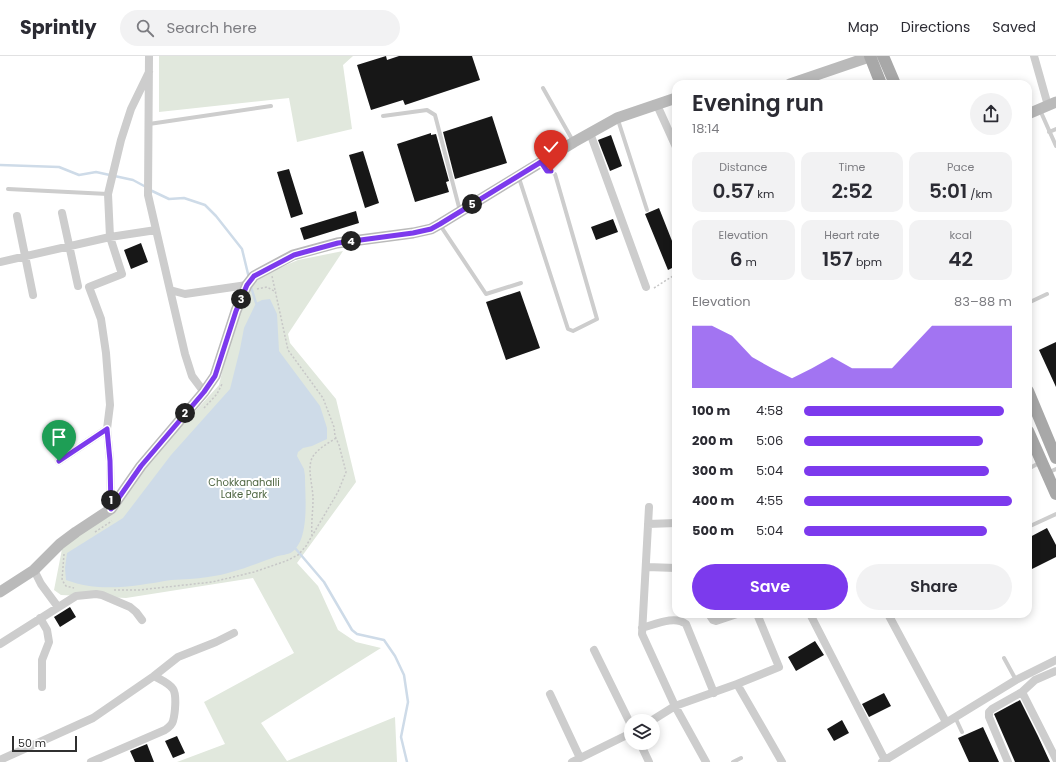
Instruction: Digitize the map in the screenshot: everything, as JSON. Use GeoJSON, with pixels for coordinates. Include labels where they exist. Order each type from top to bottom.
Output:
{"type":"FeatureCollection","features":[{"type":"Feature","properties":{"kind":"main road"},"geometry":{"type":"LineString","coordinates":[[871,56],[880,80]]}},
{"type":"Feature","properties":{"kind":"main road"},"geometry":{"type":"LineString","coordinates":[[883,56],[893,80]]}},
{"type":"Feature","properties":{"kind":"main road"},"geometry":{"type":"LineString","coordinates":[[1032,401],[1056,458]]}},
{"type":"Feature","properties":{"kind":"main road"},"geometry":{"type":"LineString","coordinates":[[1032,451],[1041,462],[1052,471],[1056,494]]}},
{"type":"Feature","properties":{"kind":"street"},"geometry":{"type":"LineString","coordinates":[[149,56],[148,193],[185,354],[192,376],[204,392]]}},
{"type":"Feature","properties":{"kind":"street"},"geometry":{"type":"LineString","coordinates":[[802,80],[871,56]]}},
{"type":"Feature","properties":{"kind":"street"},"geometry":{"type":"LineString","coordinates":[[1034,56],[1050,102]]}},
{"type":"Feature","properties":{"kind":"street"},"geometry":{"type":"LineString","coordinates":[[113,513],[107,429],[110,405],[106,352],[101,319],[89,287],[122,274],[110,237],[108,194],[121,140],[131,109],[149,72]]}},
{"type":"Feature","properties":{"kind":"street"},"geometry":{"type":"LineString","coordinates":[[0,592],[34,570],[70,536],[113,513],[141,466],[204,392],[215,376],[236,311],[252,284],[270,267],[294,255],[338,243],[413,233],[431,229],[574,142],[617,118],[672,99]]}},
{"type":"Feature","properties":{"kind":"street"},"geometry":{"type":"LineString","coordinates":[[1032,109],[1050,102]]}},
{"type":"Feature","properties":{"kind":"street"},"geometry":{"type":"LineString","coordinates":[[1032,112],[1050,102]]}},
{"type":"Feature","properties":{"kind":"street"},"geometry":{"type":"LineString","coordinates":[[657,105],[672,132]]}},
{"type":"Feature","properties":{"kind":"street"},"geometry":{"type":"LineString","coordinates":[[590,133],[649,288]]}},
{"type":"Feature","properties":{"kind":"street"},"geometry":{"type":"LineString","coordinates":[[62,213],[78,286]]}},
{"type":"Feature","properties":{"kind":"street"},"geometry":{"type":"LineString","coordinates":[[17,216],[33,294]]}},
{"type":"Feature","properties":{"kind":"street"},"geometry":{"type":"LineString","coordinates":[[0,262],[110,237],[156,230]]}},
{"type":"Feature","properties":{"kind":"street"},"geometry":{"type":"LineString","coordinates":[[170,290],[185,294],[252,284]]}},
{"type":"Feature","properties":{"kind":"street"},"geometry":{"type":"LineString","coordinates":[[59,461],[107,429]]}},
{"type":"Feature","properties":{"kind":"street"},"geometry":{"type":"LineString","coordinates":[[649,507],[647,567],[642,634],[675,706],[706,762]]}},
{"type":"Feature","properties":{"kind":"street"},"geometry":{"type":"LineString","coordinates":[[648,524],[672,523]]}},
{"type":"Feature","properties":{"kind":"street"},"geometry":{"type":"LineString","coordinates":[[647,567],[672,568]]}},
{"type":"Feature","properties":{"kind":"street"},"geometry":{"type":"LineString","coordinates":[[34,570],[41,584],[58,607]]}},
{"type":"Feature","properties":{"kind":"street"},"geometry":{"type":"LineString","coordinates":[[0,644],[74,596],[100,595],[130,607],[142,620]]}},
{"type":"Feature","properties":{"kind":"street"},"geometry":{"type":"LineString","coordinates":[[40,618],[47,630],[49,642],[42,660],[42,687]]}},
{"type":"Feature","properties":{"kind":"street"},"geometry":{"type":"LineString","coordinates":[[712,618],[716,621],[725,618]]}},
{"type":"Feature","properties":{"kind":"street"},"geometry":{"type":"LineString","coordinates":[[660,715],[675,706],[779,667],[759,618]]}},
{"type":"Feature","properties":{"kind":"street"},"geometry":{"type":"LineString","coordinates":[[812,618],[884,761],[1016,680],[1056,660]]}},
{"type":"Feature","properties":{"kind":"street"},"geometry":{"type":"LineString","coordinates":[[890,618],[946,722]]}},
{"type":"Feature","properties":{"kind":"street"},"geometry":{"type":"LineString","coordinates":[[642,628],[676,619],[682,620],[686,624],[714,692]]}},
{"type":"Feature","properties":{"kind":"street"},"geometry":{"type":"LineString","coordinates":[[0,760],[93,718],[154,676],[181,655],[218,641],[234,633]]}},
{"type":"Feature","properties":{"kind":"street"},"geometry":{"type":"LineString","coordinates":[[594,650],[626,714]]}},
{"type":"Feature","properties":{"kind":"street"},"geometry":{"type":"LineString","coordinates":[[1008,762],[989,717],[989,712],[992,708],[1022,692],[1035,680],[1056,671]]}},
{"type":"Feature","properties":{"kind":"street"},"geometry":{"type":"LineString","coordinates":[[91,762],[165,730],[173,722],[176,697],[174,690],[169,684],[154,676]]}},
{"type":"Feature","properties":{"kind":"street"},"geometry":{"type":"LineString","coordinates":[[737,684],[782,762]]}},
{"type":"Feature","properties":{"kind":"street"},"geometry":{"type":"LineString","coordinates":[[1022,692],[1056,759]]}},
{"type":"Feature","properties":{"kind":"street"},"geometry":{"type":"LineString","coordinates":[[550,694],[580,758]]}},
{"type":"Feature","properties":{"kind":"street"},"geometry":{"type":"LineString","coordinates":[[572,762],[624,736]]}},
{"type":"Feature","properties":{"kind":"street"},"geometry":{"type":"LineString","coordinates":[[643,750],[649,762]]}},
{"type":"Feature","properties":{"kind":"lane"},"geometry":{"type":"LineString","coordinates":[[543,88],[574,142]]}},
{"type":"Feature","properties":{"kind":"lane"},"geometry":{"type":"LineString","coordinates":[[1050,102],[1049,132],[1056,146]]}},
{"type":"Feature","properties":{"kind":"lane"},"geometry":{"type":"LineString","coordinates":[[148,124],[271,106]]}},
{"type":"Feature","properties":{"kind":"lane"},"geometry":{"type":"LineString","coordinates":[[383,116],[428,110],[435,115],[460,211]]}},
{"type":"Feature","properties":{"kind":"lane"},"geometry":{"type":"LineString","coordinates":[[617,118],[647,210]]}},
{"type":"Feature","properties":{"kind":"lane"},"geometry":{"type":"LineString","coordinates":[[1049,132],[1056,129]]}},
{"type":"Feature","properties":{"kind":"lane"},"geometry":{"type":"LineString","coordinates":[[518,176],[568,330],[573,331],[597,319],[555,174],[547,171],[541,162]]}},
{"type":"Feature","properties":{"kind":"lane"},"geometry":{"type":"LineString","coordinates":[[8,189],[108,194]]}},
{"type":"Feature","properties":{"kind":"lane"},"geometry":{"type":"LineString","coordinates":[[440,224],[486,294],[521,283]]}},
{"type":"Feature","properties":{"kind":"lane"},"geometry":{"type":"LineString","coordinates":[[1032,301],[1047,294]]}},
{"type":"Feature","properties":{"kind":"lane"},"geometry":{"type":"LineString","coordinates":[[1032,467],[1041,462]]}},
{"type":"Feature","properties":{"kind":"lane"},"geometry":{"type":"LineString","coordinates":[[1032,525],[1056,514]]}},
{"type":"Feature","properties":{"kind":"lane"},"geometry":{"type":"LineString","coordinates":[[1004,658],[1016,680]]}},
{"type":"Feature","properties":{"kind":"lane"},"geometry":{"type":"LineString","coordinates":[[955,717],[962,732]]}},
{"type":"Feature","properties":{"kind":"lane"},"geometry":{"type":"LineString","coordinates":[[733,762],[741,758]]}},
{"type":"Feature","properties":{"kind":"path"},"geometry":{"type":"LineString","coordinates":[[108,590],[139,590],[212,582],[254,572],[298,556],[306,546],[338,492],[346,472],[340,445],[336,438],[334,427],[323,398],[288,350],[270,267]]}},
{"type":"Feature","properties":{"kind":"path"},"geometry":{"type":"LineString","coordinates":[[649,288],[672,276]]}},
{"type":"Feature","properties":{"kind":"path"},"geometry":{"type":"LineString","coordinates":[[252,284],[267,287],[276,292]]}},
{"type":"Feature","properties":{"kind":"path"},"geometry":{"type":"LineString","coordinates":[[203,409],[217,394],[223,379]]}},
{"type":"Feature","properties":{"kind":"path"},"geometry":{"type":"LineString","coordinates":[[312,536],[311,523],[313,487],[310,470],[311,460],[316,452],[336,438]]}},
{"type":"Feature","properties":{"kind":"path"},"geometry":{"type":"LineString","coordinates":[[90,535],[110,523],[113,513]]}},
{"type":"Feature","properties":{"kind":"path"},"geometry":{"type":"LineString","coordinates":[[65,551],[62,580],[66,586],[79,589]]}},
{"type":"Feature","properties":{"kind":"green space"},"geometry":{"type":"Polygon","coordinates":[[[159,56],[353,56],[343,65],[352,129],[297,142],[289,98],[159,112],[159,56]]]}},
{"type":"Feature","properties":{"kind":"green space","name":"Chokkanahalli Lake Park"},"geometry":{"type":"Polygon","coordinates":[[[343,251],[288,334],[290,343],[336,399],[356,482],[297,563],[318,586],[338,630],[356,642],[381,648],[261,723],[287,761],[395,717],[397,762],[177,762],[225,744],[204,702],[294,653],[253,578],[126,598],[61,595],[54,590],[63,544],[111,515],[146,465],[219,385],[231,334],[247,292],[263,275],[298,260],[343,251]]]}},
{"type":"Feature","properties":{"kind":"water","name":"Chokkanahalli Lake Park"},"geometry":{"type":"Polygon","coordinates":[[[270,299],[277,314],[279,351],[320,406],[327,428],[327,439],[312,446],[303,448],[298,452],[297,456],[304,469],[306,505],[304,528],[298,546],[288,554],[277,556],[217,576],[118,587],[92,586],[66,580],[65,568],[67,553],[123,518],[171,455],[230,389],[244,328],[256,303],[262,300],[270,299]]]}},
{"type":"Feature","properties":{"kind":"building"},"geometry":{"type":"Polygon","coordinates":[[[386,56],[387,60],[399,56],[472,56],[480,80],[405,105],[403,100],[371,110],[357,65],[386,56]]]}},
{"type":"Feature","properties":{"kind":"building"},"geometry":{"type":"Polygon","coordinates":[[[492,116],[507,163],[455,179],[443,132],[492,116]]]}},
{"type":"Feature","properties":{"kind":"building"},"geometry":{"type":"Polygon","coordinates":[[[431,133],[431,135],[436,134],[449,181],[446,182],[449,192],[415,202],[397,144],[431,133]]]}},
{"type":"Feature","properties":{"kind":"building"},"geometry":{"type":"Polygon","coordinates":[[[611,135],[622,166],[610,171],[598,140],[611,135]]]}},
{"type":"Feature","properties":{"kind":"building"},"geometry":{"type":"Polygon","coordinates":[[[363,151],[379,203],[365,208],[349,155],[363,151]]]}},
{"type":"Feature","properties":{"kind":"building"},"geometry":{"type":"Polygon","coordinates":[[[289,169],[303,214],[291,218],[277,172],[289,169]]]}},
{"type":"Feature","properties":{"kind":"building"},"geometry":{"type":"Polygon","coordinates":[[[659,208],[672,241],[672,268],[668,270],[645,214],[659,208]]]}},
{"type":"Feature","properties":{"kind":"building"},"geometry":{"type":"Polygon","coordinates":[[[356,211],[359,223],[304,240],[300,228],[356,211]]]}},
{"type":"Feature","properties":{"kind":"building"},"geometry":{"type":"Polygon","coordinates":[[[613,219],[618,232],[596,240],[591,227],[613,219]]]}},
{"type":"Feature","properties":{"kind":"building"},"geometry":{"type":"Polygon","coordinates":[[[141,243],[148,262],[131,269],[124,250],[141,243]]]}},
{"type":"Feature","properties":{"kind":"building"},"geometry":{"type":"Polygon","coordinates":[[[520,291],[540,348],[506,360],[486,302],[520,291]]]}},
{"type":"Feature","properties":{"kind":"building"},"geometry":{"type":"Polygon","coordinates":[[[1056,342],[1056,387],[1039,350],[1056,342]]]}},
{"type":"Feature","properties":{"kind":"building"},"geometry":{"type":"Polygon","coordinates":[[[1047,528],[1056,545],[1056,557],[1032,569],[1032,536],[1047,528]]]}},
{"type":"Feature","properties":{"kind":"building"},"geometry":{"type":"Polygon","coordinates":[[[70,607],[76,617],[60,627],[54,617],[70,607]]]}},
{"type":"Feature","properties":{"kind":"building"},"geometry":{"type":"Polygon","coordinates":[[[815,641],[824,655],[796,671],[788,657],[815,641]]]}},
{"type":"Feature","properties":{"kind":"building"},"geometry":{"type":"Polygon","coordinates":[[[884,693],[891,706],[869,717],[862,704],[884,693]]]}},
{"type":"Feature","properties":{"kind":"building"},"geometry":{"type":"Polygon","coordinates":[[[1020,700],[1050,762],[1015,762],[994,714],[1020,700]]]}},
{"type":"Feature","properties":{"kind":"building"},"geometry":{"type":"Polygon","coordinates":[[[842,720],[849,733],[834,741],[827,729],[842,720]]]}},
{"type":"Feature","properties":{"kind":"building"},"geometry":{"type":"Polygon","coordinates":[[[983,727],[999,762],[969,762],[958,738],[983,727]]]}},
{"type":"Feature","properties":{"kind":"building"},"geometry":{"type":"Polygon","coordinates":[[[177,736],[185,753],[173,758],[165,741],[177,736]]]}},
{"type":"Feature","properties":{"kind":"building"},"geometry":{"type":"Polygon","coordinates":[[[147,744],[154,762],[135,762],[130,751],[147,744]]]}},
{"type":"Feature","properties":{"kind":"waterway"},"geometry":{"type":"LineString","coordinates":[[0,165],[59,167],[79,175],[96,172],[133,180],[146,187]]}},
{"type":"Feature","properties":{"kind":"waterway"},"geometry":{"type":"LineString","coordinates":[[150,190],[169,199],[184,198],[205,205],[216,216],[242,249],[249,278]]}},
{"type":"Feature","properties":{"kind":"waterway"},"geometry":{"type":"LineString","coordinates":[[251,287],[256,303]]}},
{"type":"Feature","properties":{"kind":"waterway"},"geometry":{"type":"LineString","coordinates":[[295,548],[324,582],[352,630],[357,634],[384,640],[395,656],[404,675],[408,702],[401,737],[407,762]]}},
{"type":"Feature","properties":{"kind":"route"},"geometry":{"type":"LineString","coordinates":[[59,461],[107,429],[110,461],[111,509],[141,466],[204,392],[215,376],[236,311],[247,285],[254,276],[294,255],[338,243],[413,233],[431,229],[541,162],[547,171],[551,171]]}}]}
